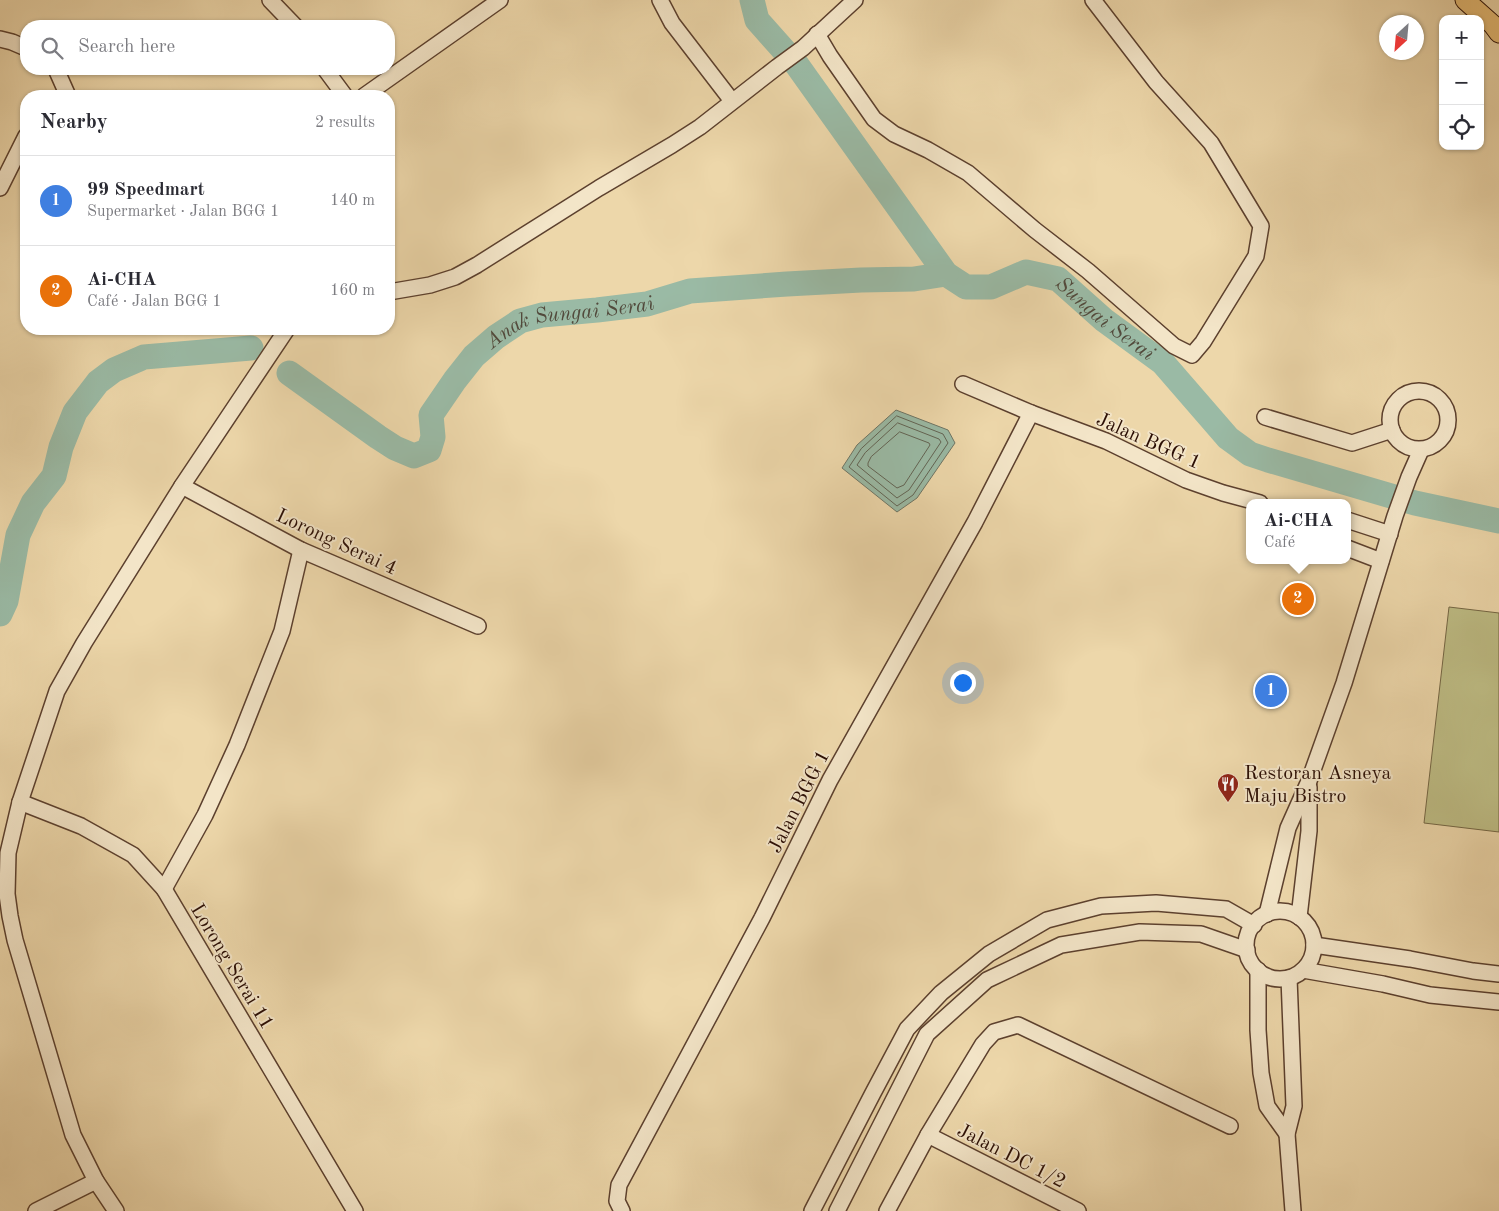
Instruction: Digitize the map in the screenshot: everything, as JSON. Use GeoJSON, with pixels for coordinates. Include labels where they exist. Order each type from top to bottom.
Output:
{"type":"FeatureCollection","features":[{"type":"Feature","properties":{"kind":"main road"},"geometry":{"type":"LineString","coordinates":[[1465,0],[1493,25],[1499,33]]}},
{"type":"Feature","properties":{"kind":"street"},"geometry":{"type":"LineString","coordinates":[[270,0],[289,20]]}},
{"type":"Feature","properties":{"kind":"street"},"geometry":{"type":"LineString","coordinates":[[395,74],[500,0]]}},
{"type":"Feature","properties":{"kind":"street"},"geometry":{"type":"LineString","coordinates":[[660,0],[672,23],[732,101]]}},
{"type":"Feature","properties":{"kind":"street"},"geometry":{"type":"LineString","coordinates":[[395,291],[430,285],[455,277],[679,141],[803,48],[855,0]]}},
{"type":"Feature","properties":{"kind":"street"},"geometry":{"type":"LineString","coordinates":[[817,34],[874,119],[894,134],[928,150],[968,173],[1035,230],[1095,277],[1174,346],[1192,355],[1203,342],[1256,256],[1261,226],[1211,143],[1156,82],[1094,0]]}},
{"type":"Feature","properties":{"kind":"street"},"geometry":{"type":"LineString","coordinates":[[0,40],[20,45]]}},
{"type":"Feature","properties":{"kind":"street"},"geometry":{"type":"LineString","coordinates":[[58,75],[62,90]]}},
{"type":"Feature","properties":{"kind":"street"},"geometry":{"type":"LineString","coordinates":[[329,75],[341,90]]}},
{"type":"Feature","properties":{"kind":"street"},"geometry":{"type":"LineString","coordinates":[[372,90],[394,75]]}},
{"type":"Feature","properties":{"kind":"street"},"geometry":{"type":"LineString","coordinates":[[0,188],[20,148]]}},
{"type":"Feature","properties":{"kind":"street"},"geometry":{"type":"LineString","coordinates":[[116,1211],[96,1181],[73,1135],[15,940],[7,894],[8,853],[20,802],[57,692],[84,643],[182,486],[283,335]]}},
{"type":"Feature","properties":{"kind":"street","name":"Jalan BGG 1"},"geometry":{"type":"LineString","coordinates":[[963,384],[1031,413],[1106,441],[1186,480],[1246,499]]}},
{"type":"Feature","properties":{"kind":"street"},"geometry":{"type":"LineString","coordinates":[[1418,392],[1428,393],[1436,397],[1446,410],[1448,420],[1442,437],[1436,443],[1421,450],[1401,443],[1394,435],[1390,426],[1393,406],[1408,394],[1418,392]]}},
{"type":"Feature","properties":{"kind":"street","name":"Jalan BGG 1"},"geometry":{"type":"LineString","coordinates":[[622,1211],[617,1201],[619,1185],[762,918],[830,780],[975,522],[1031,413]]}},
{"type":"Feature","properties":{"kind":"street"},"geometry":{"type":"LineString","coordinates":[[1265,417],[1352,443],[1392,430]]}},
{"type":"Feature","properties":{"kind":"street"},"geometry":{"type":"LineString","coordinates":[[1267,914],[1288,828],[1309,781],[1344,684],[1395,516],[1421,450]]}},
{"type":"Feature","properties":{"kind":"street","name":"Lorong Serai 4"},"geometry":{"type":"LineString","coordinates":[[182,486],[301,550],[478,626]]}},
{"type":"Feature","properties":{"kind":"street"},"geometry":{"type":"LineString","coordinates":[[1351,521],[1390,534]]}},
{"type":"Feature","properties":{"kind":"street"},"geometry":{"type":"LineString","coordinates":[[164,889],[205,815],[237,745],[282,630],[301,550]]}},
{"type":"Feature","properties":{"kind":"street"},"geometry":{"type":"LineString","coordinates":[[1351,550],[1381,561]]}},
{"type":"Feature","properties":{"kind":"street"},"geometry":{"type":"LineString","coordinates":[[1299,917],[1309,831],[1309,781]]}},
{"type":"Feature","properties":{"kind":"street","name":"Lorong Serai 11"},"geometry":{"type":"LineString","coordinates":[[20,802],[81,826],[132,855],[164,889],[356,1211]]}},
{"type":"Feature","properties":{"kind":"street"},"geometry":{"type":"LineString","coordinates":[[812,1211],[907,1029],[941,993],[989,954],[1047,920],[1101,906],[1156,903],[1226,909],[1254,924]]}},
{"type":"Feature","properties":{"kind":"street"},"geometry":{"type":"LineString","coordinates":[[1288,912],[1299,917],[1307,924],[1312,934],[1314,945],[1309,963],[1304,970],[1289,978],[1278,979],[1267,976],[1258,970],[1251,961],[1247,950],[1249,932],[1254,924],[1267,914],[1288,912]]}},
{"type":"Feature","properties":{"kind":"street"},"geometry":{"type":"LineString","coordinates":[[837,1211],[927,1034],[987,980],[1061,945],[1140,932],[1200,934],[1247,950]]}},
{"type":"Feature","properties":{"kind":"street"},"geometry":{"type":"LineString","coordinates":[[1314,945],[1499,974]]}},
{"type":"Feature","properties":{"kind":"street"},"geometry":{"type":"LineString","coordinates":[[1258,970],[1258,1030],[1261,1073],[1267,1106],[1287,1134]]}},
{"type":"Feature","properties":{"kind":"street"},"geometry":{"type":"LineString","coordinates":[[1304,970],[1430,995],[1499,1002]]}},
{"type":"Feature","properties":{"kind":"street"},"geometry":{"type":"LineString","coordinates":[[1289,978],[1294,1106],[1287,1134],[1293,1211]]}},
{"type":"Feature","properties":{"kind":"street"},"geometry":{"type":"LineString","coordinates":[[887,1211],[928,1135],[984,1044],[994,1032],[1018,1025],[1230,1126]]}},
{"type":"Feature","properties":{"kind":"street","name":"Jalan DC 1/2"},"geometry":{"type":"LineString","coordinates":[[928,1135],[1078,1211]]}},
{"type":"Feature","properties":{"kind":"street"},"geometry":{"type":"LineString","coordinates":[[36,1211],[96,1181]]}},
{"type":"Feature","properties":{"kind":"shaded area"},"geometry":{"type":"Polygon","coordinates":[[[1449,607],[1499,613],[1499,832],[1424,823],[1449,607]]]}},
{"type":"Feature","properties":{"kind":"water"},"geometry":{"type":"Polygon","coordinates":[[[896,410],[948,430],[955,443],[917,498],[897,512],[842,468],[857,445],[896,410]]]}},
{"type":"Feature","properties":{"kind":"waterway","name":"Sungai Serai"},"geometry":{"type":"LineString","coordinates":[[752,0],[757,20],[797,65],[946,274],[966,287],[991,287],[1026,272],[1058,279],[1104,320],[1163,363],[1228,438],[1250,454],[1415,503],[1499,521]]}},
{"type":"Feature","properties":{"kind":"waterway","name":"Anak Sungai Serai"},"geometry":{"type":"LineString","coordinates":[[289,373],[378,437],[395,448],[414,456],[429,450],[433,437],[431,415],[455,380],[474,356],[496,337],[520,321],[542,315],[647,304],[690,291],[861,280],[914,279],[946,274]]}},
{"type":"Feature","properties":{"kind":"waterway","name":"Anak Sungai Serai"},"geometry":{"type":"LineString","coordinates":[[0,614],[6,601],[18,535],[33,503],[54,476],[61,447],[75,412],[98,382],[114,370],[144,357],[251,348]]}},
{"type":"Feature","properties":{"kind":"place","name":"Ai-CHA"},"geometry":{"type":"Point","coordinates":[1298,599]}},
{"type":"Feature","properties":{"kind":"place","name":"99 Speedmart"},"geometry":{"type":"Point","coordinates":[1271,691]}},
{"type":"Feature","properties":{"kind":"place","name":"Restoran Asneya Maju Bistro"},"geometry":{"type":"Point","coordinates":[1228,803]}}]}
